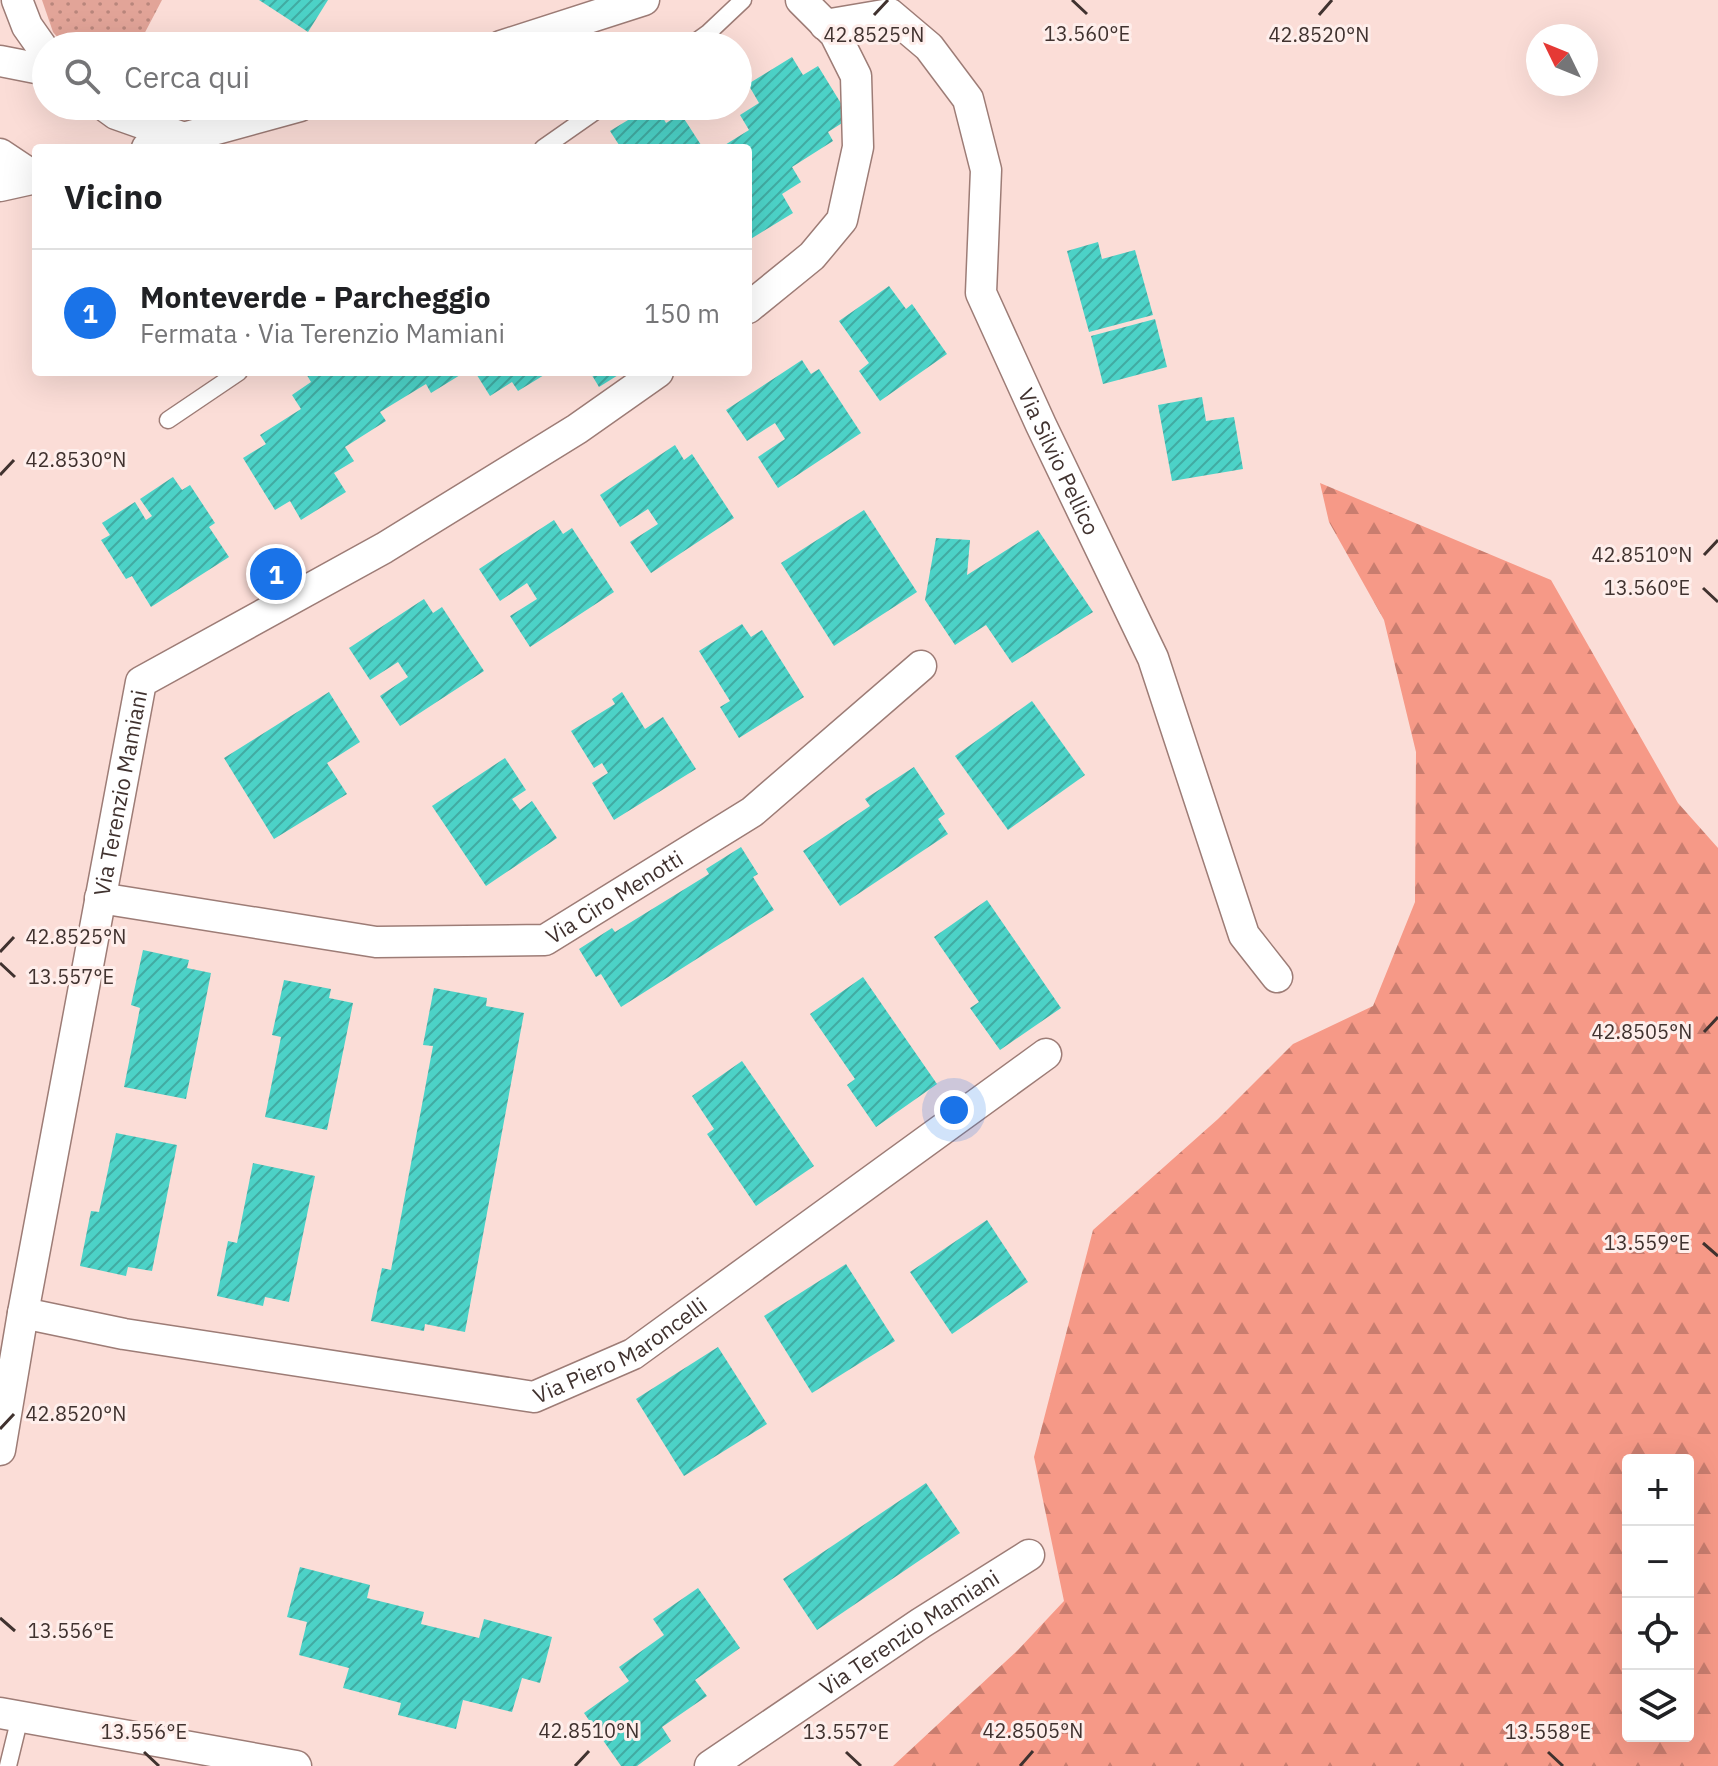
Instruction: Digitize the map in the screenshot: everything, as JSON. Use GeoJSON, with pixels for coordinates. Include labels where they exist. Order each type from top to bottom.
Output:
{"type":"FeatureCollection","features":[{"type":"Feature","properties":{"kind":"street"},"geometry":{"type":"LineString","coordinates":[[17,0],[32,33]]}},
{"type":"Feature","properties":{"kind":"street"},"geometry":{"type":"LineString","coordinates":[[545,32],[644,0]]}},
{"type":"Feature","properties":{"kind":"street"},"geometry":{"type":"LineString","coordinates":[[752,305],[812,256],[842,220],[858,147],[856,76],[835,34],[801,0]]}},
{"type":"Feature","properties":{"kind":"street","name":"Via Silvio Pellico"},"geometry":{"type":"LineString","coordinates":[[825,25],[890,14],[929,47],[968,99],[986,170],[981,293],[1153,658],[1244,935],[1277,977]]}},
{"type":"Feature","properties":{"kind":"street"},"geometry":{"type":"LineString","coordinates":[[0,61],[32,67]]}},
{"type":"Feature","properties":{"kind":"street"},"geometry":{"type":"LineString","coordinates":[[133,120],[184,138]]}},
{"type":"Feature","properties":{"kind":"street"},"geometry":{"type":"LineString","coordinates":[[162,144],[249,120]]}},
{"type":"Feature","properties":{"kind":"street"},"geometry":{"type":"LineString","coordinates":[[0,154],[32,175]]}},
{"type":"Feature","properties":{"kind":"street"},"geometry":{"type":"LineString","coordinates":[[0,186],[32,179]]}},
{"type":"Feature","properties":{"kind":"street","name":"Via Terenzio Mamiani"},"geometry":{"type":"LineString","coordinates":[[0,1450],[141,682],[384,548],[577,429],[652,376]]}},
{"type":"Feature","properties":{"kind":"street","name":"Via Ciro Menotti"},"geometry":{"type":"LineString","coordinates":[[100,898],[376,942],[545,940],[752,812],[921,666]]}},
{"type":"Feature","properties":{"kind":"street","name":"Via Piero Maroncelli"},"geometry":{"type":"LineString","coordinates":[[23,1313],[124,1334],[534,1397],[633,1354],[1046,1054]]}},
{"type":"Feature","properties":{"kind":"street","name":"Via Terenzio Mamiani"},"geometry":{"type":"LineString","coordinates":[[710,1766],[921,1623],[1029,1555]]}},
{"type":"Feature","properties":{"kind":"street"},"geometry":{"type":"LineString","coordinates":[[10,1715],[296,1766]]}},
{"type":"Feature","properties":{"kind":"lane"},"geometry":{"type":"LineString","coordinates":[[709,32],[743,0]]}},
{"type":"Feature","properties":{"kind":"lane"},"geometry":{"type":"LineString","coordinates":[[549,144],[583,120]]}},
{"type":"Feature","properties":{"kind":"lane"},"geometry":{"type":"LineString","coordinates":[[168,420],[233,376]]}},
{"type":"Feature","properties":{"kind":"lane"},"geometry":{"type":"LineString","coordinates":[[8,1766],[10,1715]]}},
{"type":"Feature","properties":{"kind":"green space"},"geometry":{"type":"Polygon","coordinates":[[[1320,483],[1551,580],[1678,803],[1718,848],[1718,1766],[893,1766],[1018,1650],[1064,1601],[1034,1457],[1093,1230],[1218,1119],[1293,1044],[1373,1006],[1415,902],[1416,752],[1384,620],[1329,522],[1320,483]]]}},
{"type":"Feature","properties":{"kind":"shaded area"},"geometry":{"type":"Polygon","coordinates":[[[42,0],[162,0],[145,32],[53,32],[42,0]]]}},
{"type":"Feature","properties":{"kind":"building"},"geometry":{"type":"Polygon","coordinates":[[[259,0],[328,0],[308,32],[259,0]]]}},
{"type":"Feature","properties":{"kind":"building"},"geometry":{"type":"Polygon","coordinates":[[[792,57],[803,75],[818,66],[850,118],[828,132],[833,141],[792,167],[801,182],[782,194],[793,213],[752,238],[752,144],[726,144],[749,130],[743,120],[752,120],[752,107],[759,103],[752,91],[752,82],[792,57]]]}},
{"type":"Feature","properties":{"kind":"building"},"geometry":{"type":"Polygon","coordinates":[[[628,120],[664,120],[666,123],[685,120],[700,144],[618,144],[610,131],[628,120]]]}},
{"type":"Feature","properties":{"kind":"building"},"geometry":{"type":"Polygon","coordinates":[[[1098,242],[1102,259],[1135,250],[1153,315],[1089,332],[1067,251],[1098,242]]]}},
{"type":"Feature","properties":{"kind":"building"},"geometry":{"type":"Polygon","coordinates":[[[889,286],[906,309],[912,304],[947,354],[880,401],[859,371],[869,363],[839,321],[889,286]]]}},
{"type":"Feature","properties":{"kind":"building"},"geometry":{"type":"Polygon","coordinates":[[[1155,319],[1167,367],[1103,384],[1091,336],[1155,319]]]}},
{"type":"Feature","properties":{"kind":"building"},"geometry":{"type":"Polygon","coordinates":[[[802,360],[811,374],[819,369],[861,433],[778,488],[758,457],[785,439],[775,423],[747,441],[726,410],[802,360]]]}},
{"type":"Feature","properties":{"kind":"building"},"geometry":{"type":"Polygon","coordinates":[[[307,376],[459,376],[431,393],[426,384],[380,412],[386,421],[345,447],[354,461],[334,473],[346,492],[301,520],[290,501],[275,510],[243,458],[266,444],[260,435],[301,409],[292,395],[311,382],[307,376]]]}},
{"type":"Feature","properties":{"kind":"building"},"geometry":{"type":"Polygon","coordinates":[[[478,376],[542,376],[518,391],[512,382],[490,396],[478,376]]]}},
{"type":"Feature","properties":{"kind":"building"},"geometry":{"type":"Polygon","coordinates":[[[592,376],[617,376],[599,387],[592,376]]]}},
{"type":"Feature","properties":{"kind":"building"},"geometry":{"type":"Polygon","coordinates":[[[1202,397],[1206,421],[1234,417],[1243,469],[1172,481],[1158,405],[1202,397]]]}},
{"type":"Feature","properties":{"kind":"building"},"geometry":{"type":"Polygon","coordinates":[[[675,445],[684,460],[692,454],[734,518],[651,573],[630,542],[658,524],[648,509],[620,527],[600,495],[675,445]]]}},
{"type":"Feature","properties":{"kind":"building"},"geometry":{"type":"Polygon","coordinates":[[[173,477],[182,490],[190,485],[215,523],[209,527],[229,557],[151,607],[132,576],[126,579],[101,540],[110,535],[102,523],[135,502],[146,520],[152,516],[140,499],[173,477]]]}},
{"type":"Feature","properties":{"kind":"building"},"geometry":{"type":"Polygon","coordinates":[[[864,510],[917,592],[834,646],[781,563],[864,510]]]}},
{"type":"Feature","properties":{"kind":"building"},"geometry":{"type":"Polygon","coordinates":[[[554,520],[563,534],[572,528],[614,592],[530,647],[510,616],[537,599],[527,583],[500,601],[479,569],[554,520]]]}},
{"type":"Feature","properties":{"kind":"building"},"geometry":{"type":"Polygon","coordinates":[[[1038,530],[1093,612],[1012,663],[986,625],[955,645],[925,600],[936,538],[970,540],[967,575],[1038,530]]]}},
{"type":"Feature","properties":{"kind":"building"},"geometry":{"type":"Polygon","coordinates":[[[424,599],[433,613],[442,607],[484,671],[400,726],[380,696],[408,677],[398,662],[370,680],[349,648],[424,599]]]}},
{"type":"Feature","properties":{"kind":"building"},"geometry":{"type":"Polygon","coordinates":[[[742,624],[751,637],[762,630],[804,697],[739,738],[720,707],[730,701],[699,651],[742,624]]]}},
{"type":"Feature","properties":{"kind":"building"},"geometry":{"type":"Polygon","coordinates":[[[329,692],[360,742],[327,763],[347,794],[274,839],[224,758],[329,692]]]}},
{"type":"Feature","properties":{"kind":"building"},"geometry":{"type":"Polygon","coordinates":[[[622,692],[645,729],[663,717],[696,769],[614,820],[592,783],[608,773],[602,763],[594,768],[571,731],[615,704],[612,699],[622,692]]]}},
{"type":"Feature","properties":{"kind":"building"},"geometry":{"type":"Polygon","coordinates":[[[1032,701],[1085,775],[1008,830],[955,756],[1032,701]]]}},
{"type":"Feature","properties":{"kind":"building"},"geometry":{"type":"Polygon","coordinates":[[[505,758],[526,790],[512,799],[520,810],[532,801],[557,838],[486,886],[432,806],[505,758]]]}},
{"type":"Feature","properties":{"kind":"building"},"geometry":{"type":"Polygon","coordinates":[[[914,767],[945,814],[938,819],[948,834],[840,906],[803,851],[870,806],[865,799],[914,767]]]}},
{"type":"Feature","properties":{"kind":"building"},"geometry":{"type":"Polygon","coordinates":[[[741,847],[758,874],[753,877],[774,910],[621,1007],[601,974],[596,977],[579,949],[612,928],[615,932],[709,874],[706,869],[741,847]]]}},
{"type":"Feature","properties":{"kind":"building"},"geometry":{"type":"Polygon","coordinates":[[[987,900],[1061,1008],[1000,1050],[970,1008],[979,1002],[934,937],[987,900]]]}},
{"type":"Feature","properties":{"kind":"building"},"geometry":{"type":"Polygon","coordinates":[[[143,950],[189,960],[187,968],[211,973],[186,1099],[124,1087],[140,1008],[131,1005],[143,950]]]}},
{"type":"Feature","properties":{"kind":"building"},"geometry":{"type":"Polygon","coordinates":[[[863,977],[937,1084],[876,1127],[847,1085],[855,1079],[810,1014],[863,977]]]}},
{"type":"Feature","properties":{"kind":"building"},"geometry":{"type":"Polygon","coordinates":[[[284,980],[331,989],[329,998],[353,1003],[327,1130],[265,1117],[281,1037],[272,1035],[284,980]]]}},
{"type":"Feature","properties":{"kind":"building"},"geometry":{"type":"Polygon","coordinates":[[[434,988],[487,998],[486,1006],[524,1013],[465,1332],[425,1324],[424,1331],[371,1321],[382,1268],[391,1270],[433,1046],[423,1045],[434,988]]]}},
{"type":"Feature","properties":{"kind":"building"},"geometry":{"type":"Polygon","coordinates":[[[742,1061],[814,1166],[756,1206],[707,1134],[714,1129],[692,1096],[742,1061]]]}},
{"type":"Feature","properties":{"kind":"building"},"geometry":{"type":"Polygon","coordinates":[[[116,1133],[177,1145],[152,1271],[128,1267],[126,1276],[80,1266],[91,1211],[99,1212],[116,1133]]]}},
{"type":"Feature","properties":{"kind":"building"},"geometry":{"type":"Polygon","coordinates":[[[253,1163],[315,1176],[289,1302],[265,1297],[263,1306],[217,1296],[228,1241],[237,1243],[253,1163]]]}},
{"type":"Feature","properties":{"kind":"building"},"geometry":{"type":"Polygon","coordinates":[[[987,1220],[1028,1282],[952,1334],[910,1272],[987,1220]]]}},
{"type":"Feature","properties":{"kind":"building"},"geometry":{"type":"Polygon","coordinates":[[[846,1264],[895,1341],[812,1393],[764,1316],[846,1264]]]}},
{"type":"Feature","properties":{"kind":"building"},"geometry":{"type":"Polygon","coordinates":[[[718,1347],[767,1424],[684,1476],[636,1399],[718,1347]]]}},
{"type":"Feature","properties":{"kind":"building"},"geometry":{"type":"Polygon","coordinates":[[[926,1483],[960,1533],[817,1630],[783,1579],[926,1483]]]}},
{"type":"Feature","properties":{"kind":"building"},"geometry":{"type":"Polygon","coordinates":[[[300,1567],[370,1585],[367,1598],[424,1612],[421,1624],[479,1638],[484,1619],[552,1637],[540,1683],[522,1678],[512,1712],[463,1700],[456,1729],[398,1715],[401,1703],[343,1688],[349,1668],[299,1655],[307,1622],[287,1617],[300,1567]]]}},
{"type":"Feature","properties":{"kind":"building"},"geometry":{"type":"Polygon","coordinates":[[[698,1588],[740,1648],[695,1680],[707,1696],[662,1727],[671,1741],[637,1766],[621,1766],[584,1713],[629,1681],[619,1667],[664,1635],[653,1619],[698,1588]]]}},
{"type":"Feature","properties":{"kind":"place","name":"Monteverde - Parcheggio"},"geometry":{"type":"Point","coordinates":[276,574]}}]}
